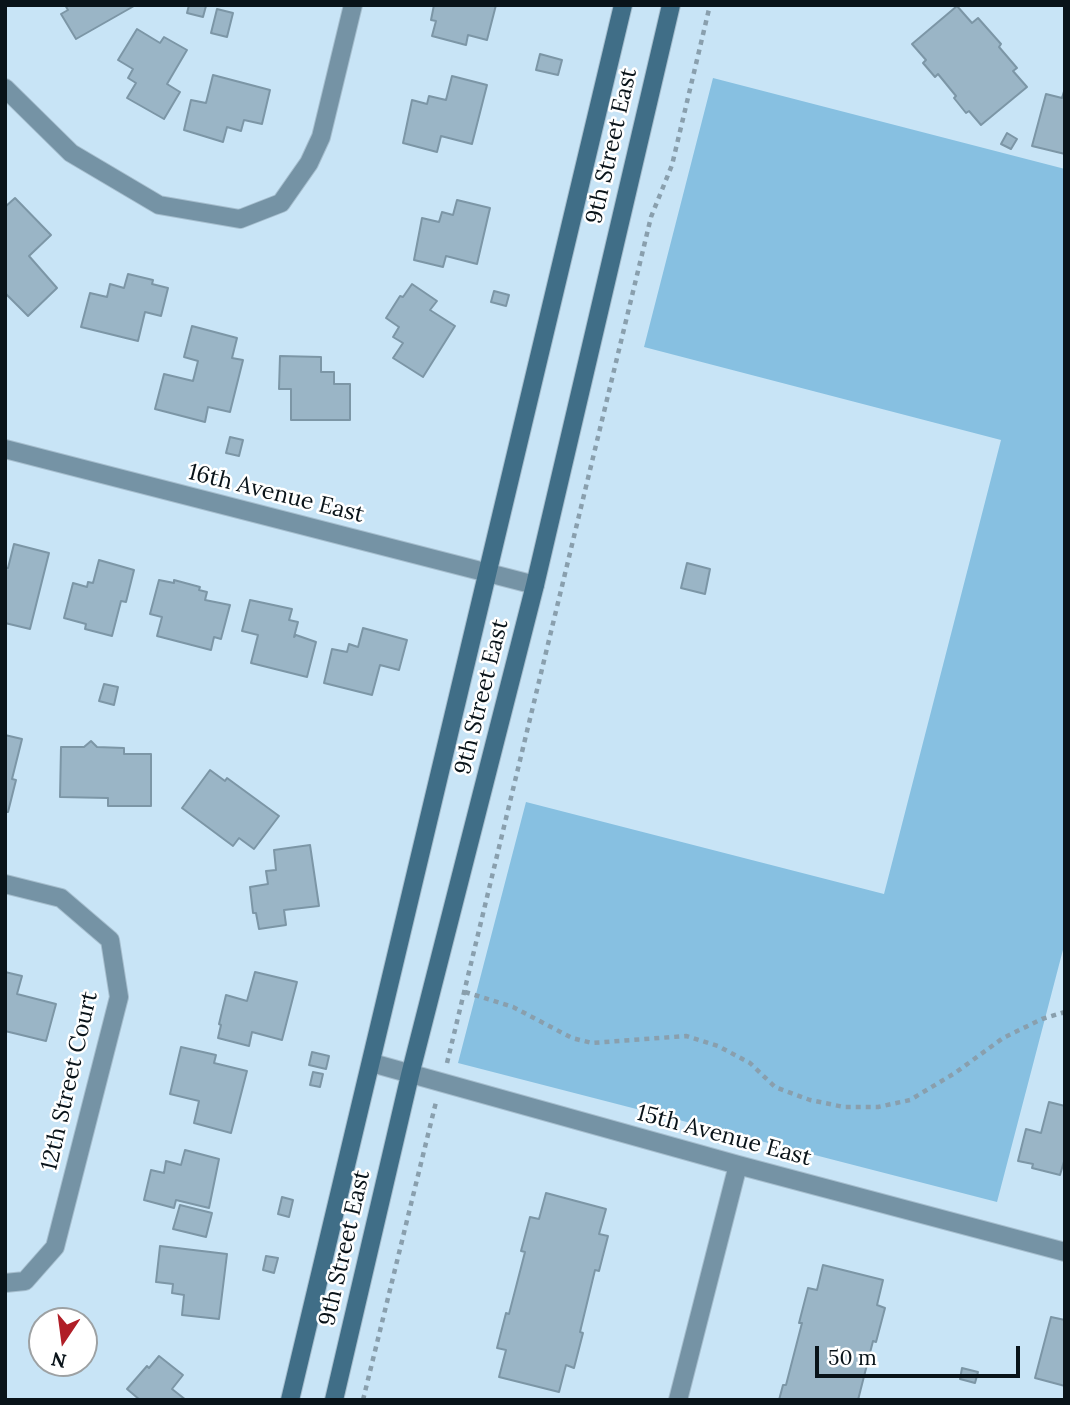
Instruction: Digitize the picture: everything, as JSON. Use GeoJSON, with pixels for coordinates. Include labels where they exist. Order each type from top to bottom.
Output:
{"type":"FeatureCollection","features":[{"type":"Feature","properties":{"kind":"main road","name":"9th Street East"},"geometry":{"type":"LineString","coordinates":[[290,1400],[623,5]]}},
{"type":"Feature","properties":{"kind":"main road","name":"9th Street East"},"geometry":{"type":"LineString","coordinates":[[334,1400],[410,1075],[536,585],[671,5]]}},
{"type":"Feature","properties":{"kind":"street"},"geometry":{"type":"LineString","coordinates":[[5,88],[71,153],[159,205],[240,219],[281,203],[309,163],[321,137],[353,5]]}},
{"type":"Feature","properties":{"kind":"street","name":"16th Avenue East"},"geometry":{"type":"LineString","coordinates":[[5,449],[536,585]]}},
{"type":"Feature","properties":{"kind":"street","name":"12th Street Court"},"geometry":{"type":"LineString","coordinates":[[5,884],[61,898],[110,940],[119,998],[55,1247],[25,1281],[5,1283]]}},
{"type":"Feature","properties":{"kind":"street","name":"15th Avenue East"},"geometry":{"type":"LineString","coordinates":[[372,1063],[441,1084],[1065,1252]]}},
{"type":"Feature","properties":{"kind":"street"},"geometry":{"type":"LineString","coordinates":[[678,1400],[738,1165]]}},
{"type":"Feature","properties":{"kind":"path"},"geometry":{"type":"LineString","coordinates":[[363,1400],[465,992],[650,217],[672,165],[710,5]]}},
{"type":"Feature","properties":{"kind":"path"},"geometry":{"type":"LineString","coordinates":[[465,992],[513,1007],[572,1038],[592,1042],[686,1036],[718,1046],[750,1063],[775,1087],[810,1100],[844,1107],[878,1107],[910,1100],[955,1073],[1003,1038],[1042,1019],[1065,1012]]}},
{"type":"Feature","properties":{"kind":"shaded area"},"geometry":{"type":"Polygon","coordinates":[[[713,78],[1065,169],[1065,942],[997,1202],[458,1063],[526,802],[884,894],[1001,440],[644,347],[713,78]]]}},
{"type":"Feature","properties":{"kind":"building"},"geometry":{"type":"Polygon","coordinates":[[[65,5],[134,6],[76,39],[61,14],[68,10],[65,5]]]}},
{"type":"Feature","properties":{"kind":"building"},"geometry":{"type":"Polygon","coordinates":[[[189,5],[206,6],[203,17],[187,13],[189,5]]]}},
{"type":"Feature","properties":{"kind":"building"},"geometry":{"type":"Polygon","coordinates":[[[434,5],[496,5],[487,40],[468,35],[466,45],[432,36],[436,21],[431,20],[434,5]]]}},
{"type":"Feature","properties":{"kind":"building"},"geometry":{"type":"Polygon","coordinates":[[[957,6],[972,23],[978,18],[1001,44],[999,47],[1017,68],[1013,71],[1027,87],[981,125],[969,111],[966,113],[938,74],[935,77],[923,63],[926,60],[912,44],[957,6]]]}},
{"type":"Feature","properties":{"kind":"building"},"geometry":{"type":"Polygon","coordinates":[[[217,9],[233,13],[227,37],[211,33],[217,9]]]}},
{"type":"Feature","properties":{"kind":"building"},"geometry":{"type":"Polygon","coordinates":[[[137,29],[160,43],[164,37],[187,50],[167,84],[180,92],[164,119],[127,98],[136,83],[128,78],[133,69],[118,60],[137,29]]]}},
{"type":"Feature","properties":{"kind":"building"},"geometry":{"type":"Polygon","coordinates":[[[540,54],[562,60],[558,75],[536,70],[540,54]]]}},
{"type":"Feature","properties":{"kind":"building"},"geometry":{"type":"Polygon","coordinates":[[[213,75],[270,90],[262,124],[244,120],[241,131],[227,127],[223,142],[184,130],[191,100],[206,103],[213,75]]]}},
{"type":"Feature","properties":{"kind":"building"},"geometry":{"type":"Polygon","coordinates":[[[452,76],[487,85],[472,144],[441,136],[437,152],[403,143],[412,100],[427,104],[429,96],[446,100],[452,76]]]}},
{"type":"Feature","properties":{"kind":"building"},"geometry":{"type":"Polygon","coordinates":[[[1065,88],[1065,154],[1032,146],[1046,94],[1062,98],[1065,88]]]}},
{"type":"Feature","properties":{"kind":"building"},"geometry":{"type":"Polygon","coordinates":[[[1007,133],[1017,139],[1011,149],[1001,144],[1007,133]]]}},
{"type":"Feature","properties":{"kind":"building"},"geometry":{"type":"Polygon","coordinates":[[[15,198],[51,235],[29,256],[57,288],[28,316],[5,293],[5,207],[15,198]]]}},
{"type":"Feature","properties":{"kind":"building"},"geometry":{"type":"Polygon","coordinates":[[[457,200],[490,208],[477,264],[446,256],[443,267],[414,260],[422,218],[439,222],[442,212],[453,215],[457,200]]]}},
{"type":"Feature","properties":{"kind":"building"},"geometry":{"type":"Polygon","coordinates":[[[128,274],[153,280],[152,284],[168,288],[161,316],[145,312],[138,341],[81,327],[90,293],[107,297],[110,284],[124,288],[128,274]]]}},
{"type":"Feature","properties":{"kind":"building"},"geometry":{"type":"Polygon","coordinates":[[[412,284],[437,301],[430,310],[455,326],[423,377],[393,358],[403,343],[393,337],[399,327],[386,318],[400,296],[403,297],[412,284]]]}},
{"type":"Feature","properties":{"kind":"building"},"geometry":{"type":"Polygon","coordinates":[[[494,291],[509,295],[506,306],[491,302],[494,291]]]}},
{"type":"Feature","properties":{"kind":"building"},"geometry":{"type":"Polygon","coordinates":[[[192,326],[237,338],[232,358],[243,360],[230,412],[208,407],[205,422],[155,409],[164,374],[193,381],[198,361],[184,357],[192,326]]]}},
{"type":"Feature","properties":{"kind":"building"},"geometry":{"type":"Polygon","coordinates":[[[280,356],[321,357],[321,372],[334,372],[334,384],[350,384],[350,420],[291,420],[291,389],[279,389],[280,356]]]}},
{"type":"Feature","properties":{"kind":"building"},"geometry":{"type":"Polygon","coordinates":[[[230,437],[243,440],[239,456],[226,453],[230,437]]]}},
{"type":"Feature","properties":{"kind":"building"},"geometry":{"type":"Polygon","coordinates":[[[14,544],[49,553],[30,629],[5,623],[5,568],[8,568],[14,544]]]}},
{"type":"Feature","properties":{"kind":"building"},"geometry":{"type":"Polygon","coordinates":[[[99,560],[134,570],[126,602],[121,601],[112,636],[85,629],[86,624],[64,618],[73,583],[87,587],[88,582],[93,583],[99,560]]]}},
{"type":"Feature","properties":{"kind":"building"},"geometry":{"type":"Polygon","coordinates":[[[687,563],[710,569],[705,594],[681,588],[687,563]]]}},
{"type":"Feature","properties":{"kind":"building"},"geometry":{"type":"Polygon","coordinates":[[[159,580],[174,583],[174,580],[200,587],[199,590],[207,592],[205,600],[230,605],[221,639],[214,637],[211,650],[157,636],[162,617],[150,614],[159,580]]]}},
{"type":"Feature","properties":{"kind":"building"},"geometry":{"type":"Polygon","coordinates":[[[250,600],[292,609],[289,620],[298,622],[294,637],[296,635],[316,642],[307,677],[251,663],[258,635],[242,631],[250,600]]]}},
{"type":"Feature","properties":{"kind":"building"},"geometry":{"type":"Polygon","coordinates":[[[363,628],[407,640],[399,670],[380,665],[372,695],[324,683],[332,649],[347,652],[349,644],[358,647],[363,628]]]}},
{"type":"Feature","properties":{"kind":"building"},"geometry":{"type":"Polygon","coordinates":[[[104,684],[118,687],[114,705],[99,701],[104,684]]]}},
{"type":"Feature","properties":{"kind":"building"},"geometry":{"type":"Polygon","coordinates":[[[5,735],[22,739],[12,779],[16,780],[8,812],[5,812],[5,735]]]}},
{"type":"Feature","properties":{"kind":"building"},"geometry":{"type":"Polygon","coordinates":[[[91,741],[97,747],[124,748],[124,754],[151,754],[151,806],[108,806],[108,798],[60,797],[61,747],[84,747],[91,741]]]}},
{"type":"Feature","properties":{"kind":"building"},"geometry":{"type":"Polygon","coordinates":[[[210,770],[225,781],[227,778],[279,816],[254,849],[239,838],[233,846],[182,808],[210,770]]]}},
{"type":"Feature","properties":{"kind":"building"},"geometry":{"type":"Polygon","coordinates":[[[310,845],[319,906],[284,910],[286,925],[259,929],[256,913],[253,913],[250,887],[268,884],[266,871],[276,870],[274,850],[310,845]]]}},
{"type":"Feature","properties":{"kind":"building"},"geometry":{"type":"Polygon","coordinates":[[[5,972],[22,976],[17,994],[56,1004],[46,1041],[5,1031],[5,972]]]}},
{"type":"Feature","properties":{"kind":"building"},"geometry":{"type":"Polygon","coordinates":[[[255,972],[297,982],[282,1040],[252,1032],[249,1046],[218,1038],[226,995],[247,1001],[255,972]]]}},
{"type":"Feature","properties":{"kind":"building"},"geometry":{"type":"Polygon","coordinates":[[[181,1047],[216,1055],[214,1063],[247,1071],[231,1133],[194,1123],[199,1101],[170,1094],[181,1047]]]}},
{"type":"Feature","properties":{"kind":"building"},"geometry":{"type":"Polygon","coordinates":[[[312,1052],[329,1056],[326,1069],[309,1065],[312,1052]]]}},
{"type":"Feature","properties":{"kind":"building"},"geometry":{"type":"Polygon","coordinates":[[[313,1072],[323,1074],[320,1087],[310,1085],[313,1072]]]}},
{"type":"Feature","properties":{"kind":"building"},"geometry":{"type":"Polygon","coordinates":[[[1049,1102],[1065,1106],[1065,1158],[1060,1175],[1032,1168],[1033,1164],[1018,1161],[1026,1129],[1041,1133],[1049,1102]]]}},
{"type":"Feature","properties":{"kind":"building"},"geometry":{"type":"Polygon","coordinates":[[[185,1150],[219,1159],[209,1208],[176,1200],[174,1208],[144,1200],[151,1170],[164,1173],[166,1161],[181,1165],[185,1150]]]}},
{"type":"Feature","properties":{"kind":"building"},"geometry":{"type":"Polygon","coordinates":[[[546,1193],[606,1209],[599,1234],[608,1236],[599,1271],[595,1270],[574,1368],[566,1365],[559,1392],[499,1377],[506,1350],[497,1348],[525,1252],[521,1251],[530,1217],[539,1219],[546,1193]]]}},
{"type":"Feature","properties":{"kind":"building"},"geometry":{"type":"Polygon","coordinates":[[[282,1197],[293,1200],[289,1217],[278,1214],[282,1197]]]}},
{"type":"Feature","properties":{"kind":"building"},"geometry":{"type":"Polygon","coordinates":[[[180,1205],[212,1213],[206,1237],[173,1229],[180,1205]]]}},
{"type":"Feature","properties":{"kind":"building"},"geometry":{"type":"Polygon","coordinates":[[[160,1246],[227,1254],[219,1319],[182,1315],[184,1295],[172,1293],[173,1284],[156,1282],[160,1246]]]}},
{"type":"Feature","properties":{"kind":"building"},"geometry":{"type":"Polygon","coordinates":[[[266,1256],[278,1258],[274,1273],[263,1270],[266,1256]]]}},
{"type":"Feature","properties":{"kind":"building"},"geometry":{"type":"Polygon","coordinates":[[[823,1265],[883,1280],[877,1305],[885,1308],[876,1342],[873,1341],[858,1400],[779,1400],[783,1385],[786,1385],[808,1288],[817,1290],[823,1265]]]}},
{"type":"Feature","properties":{"kind":"building"},"geometry":{"type":"Polygon","coordinates":[[[1051,1317],[1065,1320],[1065,1386],[1035,1378],[1051,1317]]]}},
{"type":"Feature","properties":{"kind":"building"},"geometry":{"type":"Polygon","coordinates":[[[159,1356],[183,1375],[172,1389],[186,1400],[140,1400],[127,1389],[159,1356]]]}},
{"type":"Feature","properties":{"kind":"building"},"geometry":{"type":"Polygon","coordinates":[[[962,1368],[978,1372],[975,1383],[960,1379],[962,1368]]]}}]}
